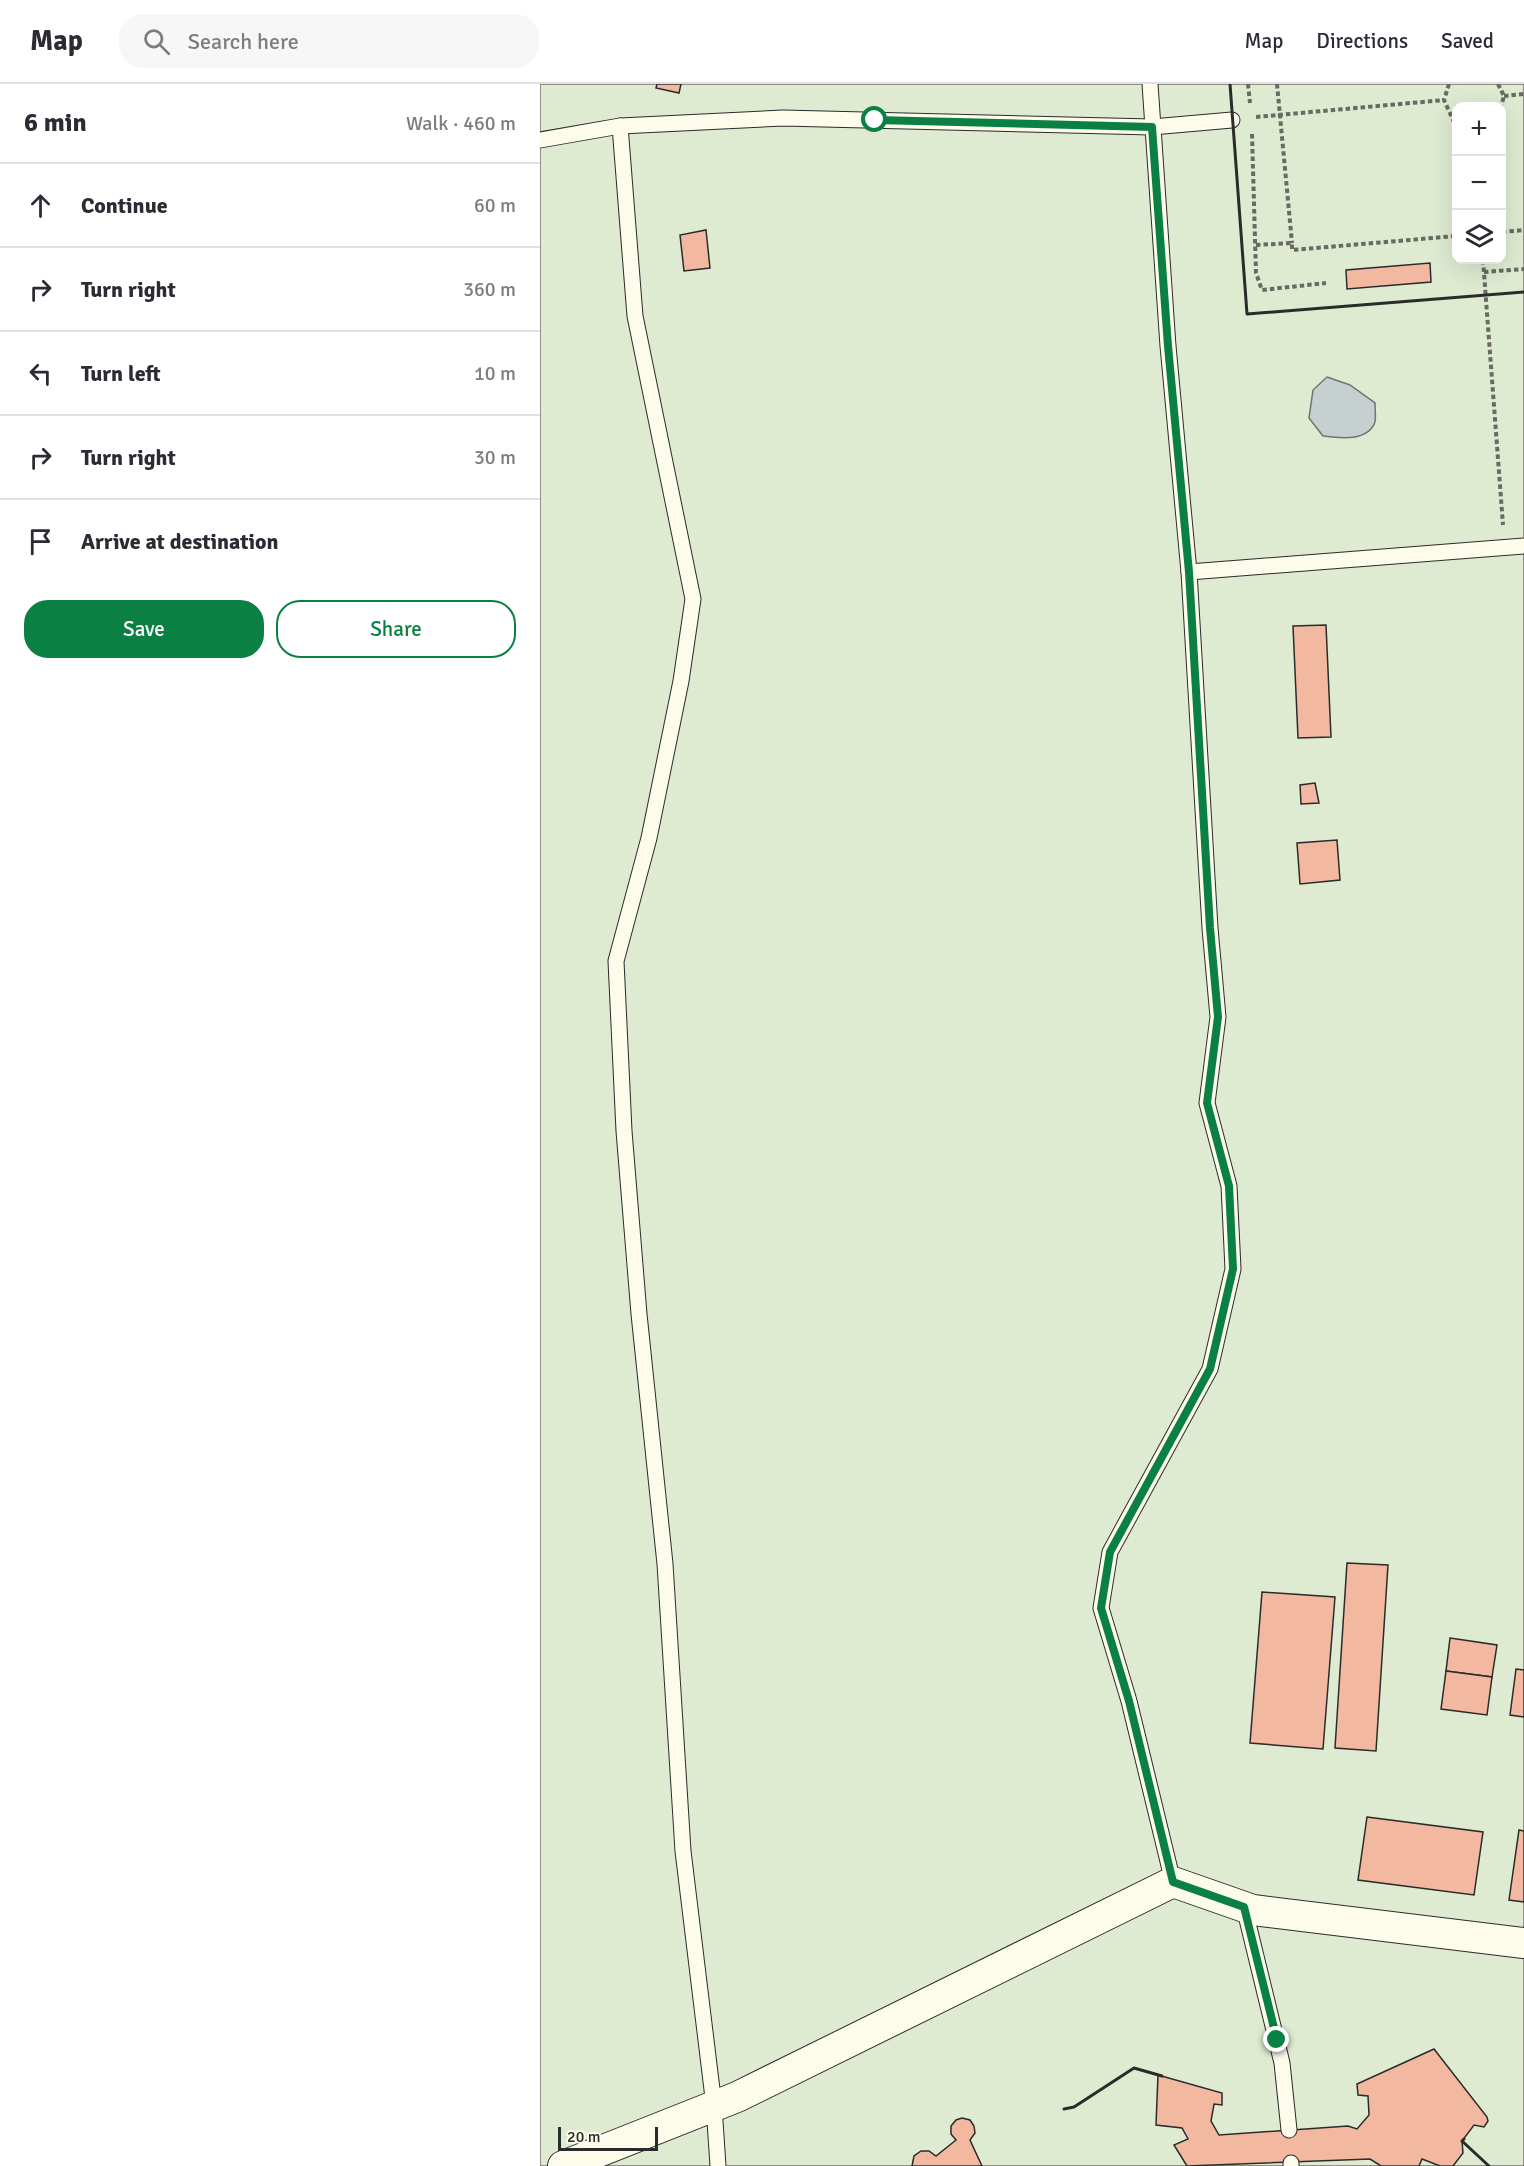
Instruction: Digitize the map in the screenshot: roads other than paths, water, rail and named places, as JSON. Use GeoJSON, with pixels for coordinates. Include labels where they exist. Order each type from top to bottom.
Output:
{"type":"FeatureCollection","features":[{"type":"Feature","properties":{"kind":"street"},"geometry":{"type":"LineString","coordinates":[[563,2166],[737,2097],[1173,1882],[1253,1910],[1524,1943]]}},
{"type":"Feature","properties":{"kind":"lane"},"geometry":{"type":"LineString","coordinates":[[1150,84],[1168,346],[1189,572],[1210,928],[1218,1017],[1207,1103],[1229,1186],[1233,1269],[1210,1369],[1110,1552],[1101,1608],[1129,1701],[1173,1882]]}},
{"type":"Feature","properties":{"kind":"lane"},"geometry":{"type":"LineString","coordinates":[[540,140],[620,126],[783,118],[1152,127],[1232,120]]}},
{"type":"Feature","properties":{"kind":"lane"},"geometry":{"type":"LineString","coordinates":[[620,126],[635,315],[693,599],[681,681],[649,838],[616,961],[624,1131],[639,1314],[665,1564],[683,1851],[714,2106],[718,2166]]}},
{"type":"Feature","properties":{"kind":"lane"},"geometry":{"type":"LineString","coordinates":[[1189,572],[1524,546]]}},
{"type":"Feature","properties":{"kind":"lane"},"geometry":{"type":"LineString","coordinates":[[1244,1907],[1282,2063],[1289,2130]]}}]}
